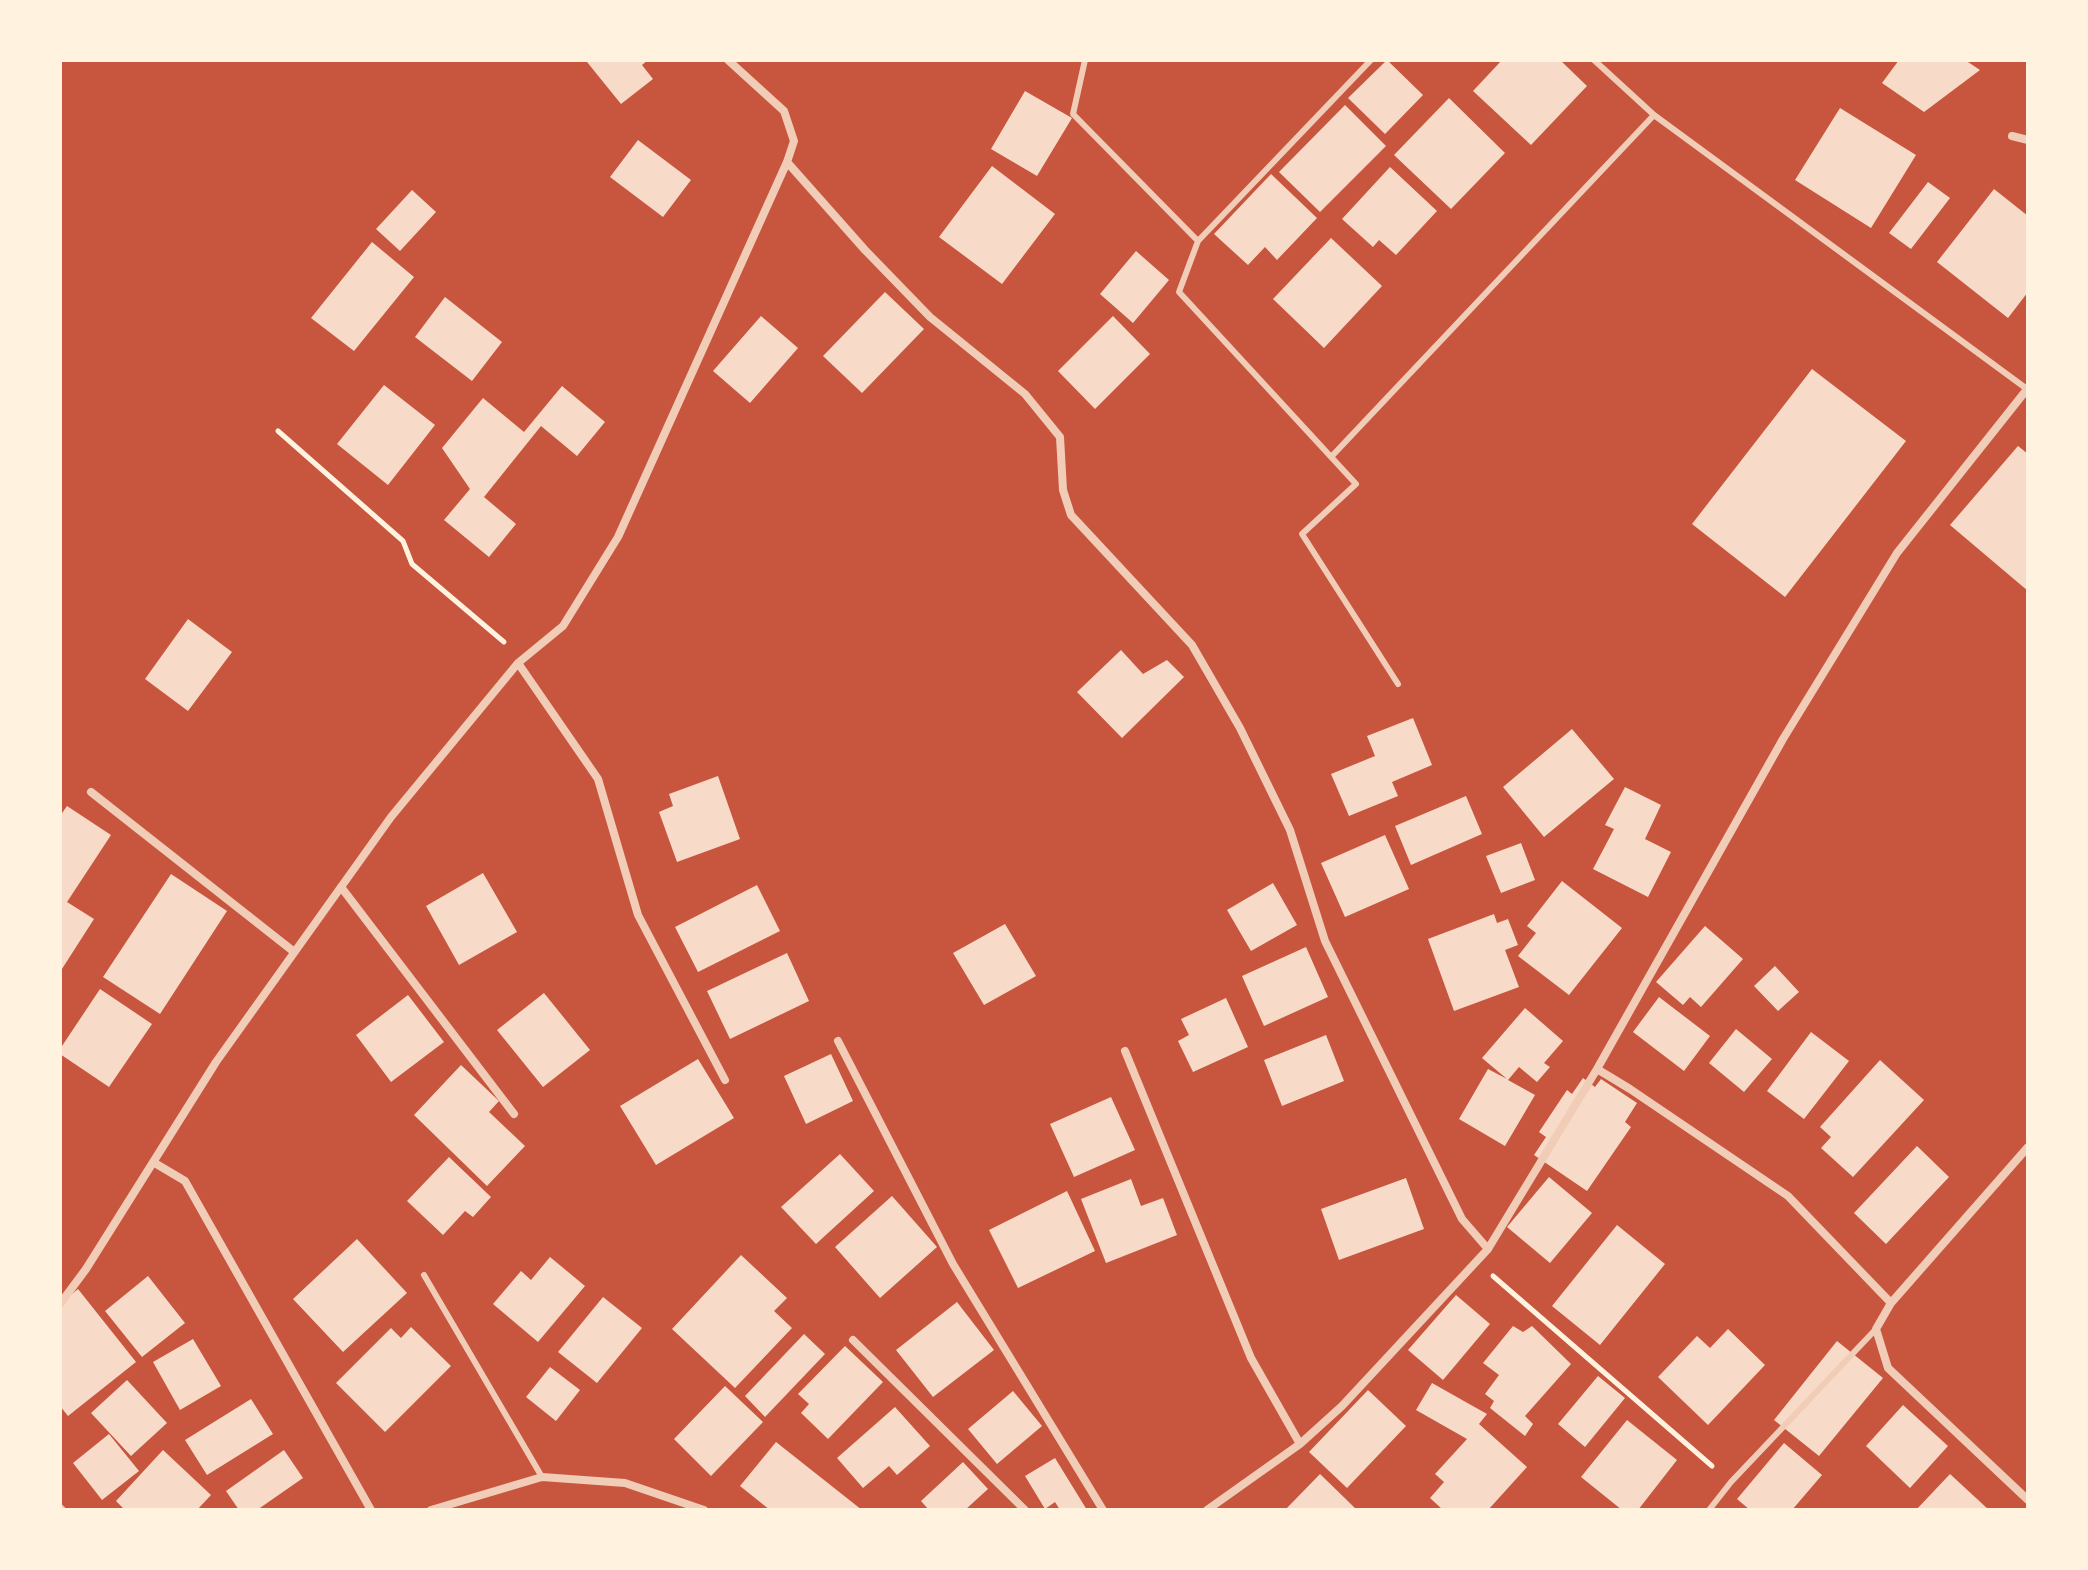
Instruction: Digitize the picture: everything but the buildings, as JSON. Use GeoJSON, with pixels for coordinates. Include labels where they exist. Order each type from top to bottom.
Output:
{"type":"FeatureCollection","features":[{"type":"Feature","properties":{"kind":"street"},"geometry":{"type":"LineString","coordinates":[[60,1304],[86,1269],[216,1062],[293,951],[391,817],[518,663],[563,626],[618,537],[794,141],[784,111],[728,60]]}},
{"type":"Feature","properties":{"kind":"street"},"geometry":{"type":"LineString","coordinates":[[2012,136],[2028,140]]}},
{"type":"Feature","properties":{"kind":"street"},"geometry":{"type":"LineString","coordinates":[[787,162],[930,317],[1025,394],[1060,437],[1063,490],[1071,515],[1192,645],[1240,728],[1290,830],[1325,941],[1462,1219],[1488,1249]]}},
{"type":"Feature","properties":{"kind":"street"},"geometry":{"type":"LineString","coordinates":[[1207,1510],[1300,1444],[1352,1395],[1488,1249],[1597,1069],[1783,739],[1897,553],[2027,388]]}},
{"type":"Feature","properties":{"kind":"street"},"geometry":{"type":"LineString","coordinates":[[518,663],[598,779],[638,915],[725,1080]]}},
{"type":"Feature","properties":{"kind":"street"},"geometry":{"type":"LineString","coordinates":[[91,792],[293,951]]}},
{"type":"Feature","properties":{"kind":"street"},"geometry":{"type":"LineString","coordinates":[[341,887],[514,1114]]}},
{"type":"Feature","properties":{"kind":"street"},"geometry":{"type":"LineString","coordinates":[[838,1041],[953,1264],[1103,1510]]}},
{"type":"Feature","properties":{"kind":"street"},"geometry":{"type":"LineString","coordinates":[[1125,1051],[1251,1358],[1300,1444]]}},
{"type":"Feature","properties":{"kind":"street"},"geometry":{"type":"LineString","coordinates":[[1597,1069],[1788,1196],[1891,1303]]}},
{"type":"Feature","properties":{"kind":"street"},"geometry":{"type":"LineString","coordinates":[[2028,1147],[1891,1303],[1876,1329],[1888,1368],[2028,1500]]}},
{"type":"Feature","properties":{"kind":"street"},"geometry":{"type":"LineString","coordinates":[[153,1162],[185,1181],[371,1510]]}},
{"type":"Feature","properties":{"kind":"street"},"geometry":{"type":"LineString","coordinates":[[853,1340],[1025,1510]]}},
{"type":"Feature","properties":{"kind":"street"},"geometry":{"type":"LineString","coordinates":[[431,1510],[542,1477],[625,1483],[704,1510]]}},
{"type":"Feature","properties":{"kind":"lane"},"geometry":{"type":"LineString","coordinates":[[1085,60],[1073,114],[1198,241]]}},
{"type":"Feature","properties":{"kind":"lane"},"geometry":{"type":"LineString","coordinates":[[1371,60],[1198,241],[1179,292],[1356,484],[1302,534],[1398,684]]}},
{"type":"Feature","properties":{"kind":"lane"},"geometry":{"type":"LineString","coordinates":[[1594,60],[1654,115],[2027,388]]}},
{"type":"Feature","properties":{"kind":"lane"},"geometry":{"type":"LineString","coordinates":[[1332,456],[1654,115]]}},
{"type":"Feature","properties":{"kind":"lane"},"geometry":{"type":"LineString","coordinates":[[424,1275],[542,1477]]}},
{"type":"Feature","properties":{"kind":"lane"},"geometry":{"type":"LineString","coordinates":[[1709,1510],[1731,1482],[1876,1329]]}},
{"type":"Feature","properties":{"kind":"path"},"geometry":{"type":"LineString","coordinates":[[278,431],[403,541],[412,564],[503,641],[518,663]]}},
{"type":"Feature","properties":{"kind":"path"},"geometry":{"type":"LineString","coordinates":[[1477,1263],[1731,1482]]}}]}
